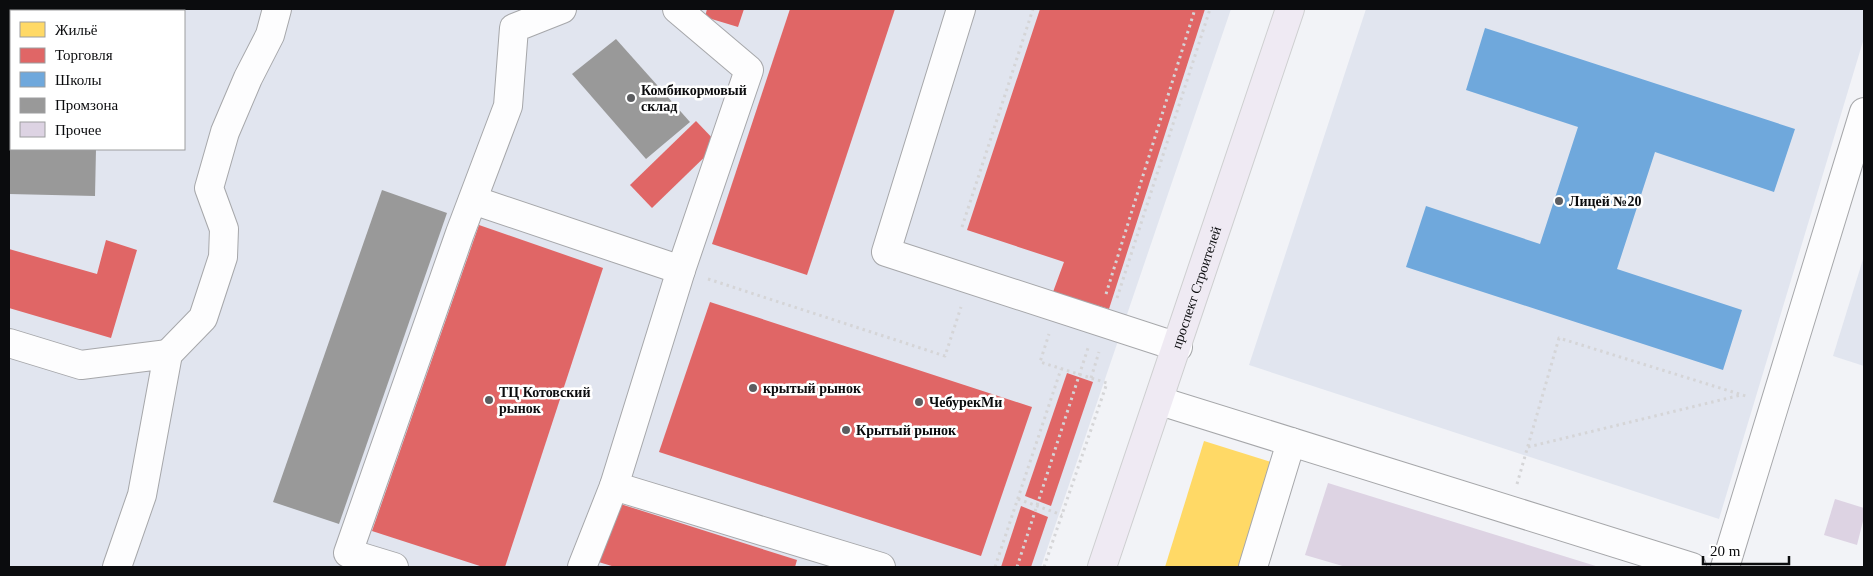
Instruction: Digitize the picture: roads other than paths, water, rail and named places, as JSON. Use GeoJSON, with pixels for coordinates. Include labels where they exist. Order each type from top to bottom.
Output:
{"type":"FeatureCollection","features":[{"type":"Feature","properties":{"kind":"main road","name":"проспект Строителей"},"geometry":{"type":"LineString","coordinates":[[1102,567],[1160,401],[1290,9]]}},
{"type":"Feature","properties":{"kind":"lane"},"geometry":{"type":"LineString","coordinates":[[117,567],[142,495],[168,354],[203,318],[223,257],[224,229],[208,188],[225,132],[248,78],[270,36],[277,9]]}},
{"type":"Feature","properties":{"kind":"lane"},"geometry":{"type":"LineString","coordinates":[[394,567],[348,552],[508,106],[514,28],[562,9]]}},
{"type":"Feature","properties":{"kind":"lane"},"geometry":{"type":"LineString","coordinates":[[582,567],[614,486],[681,270],[749,70],[677,9]]}},
{"type":"Feature","properties":{"kind":"lane"},"geometry":{"type":"LineString","coordinates":[[961,9],[886,252],[1178,347]]}},
{"type":"Feature","properties":{"kind":"lane"},"geometry":{"type":"LineString","coordinates":[[1725,567],[1864,112]]}},
{"type":"Feature","properties":{"kind":"lane"},"geometry":{"type":"LineString","coordinates":[[473,200],[681,270]]}},
{"type":"Feature","properties":{"kind":"lane"},"geometry":{"type":"LineString","coordinates":[[9,344],[81,365],[168,354]]}},
{"type":"Feature","properties":{"kind":"lane"},"geometry":{"type":"LineString","coordinates":[[1160,401],[1692,567]]}},
{"type":"Feature","properties":{"kind":"lane"},"geometry":{"type":"LineString","coordinates":[[1253,567],[1291,442]]}},
{"type":"Feature","properties":{"kind":"lane"},"geometry":{"type":"LineString","coordinates":[[614,486],[881,567]]}},
{"type":"Feature","properties":{"kind":"place","name":"Комбикормовый склад"},"geometry":{"type":"Point","coordinates":[631,98]}},
{"type":"Feature","properties":{"kind":"place","name":"Лицей №20"},"geometry":{"type":"Point","coordinates":[1559,201]}},
{"type":"Feature","properties":{"kind":"place","name":"крытый рынок"},"geometry":{"type":"Point","coordinates":[753,388]}},
{"type":"Feature","properties":{"kind":"place","name":"ТЦ Котовский рынок"},"geometry":{"type":"Point","coordinates":[489,400]}},
{"type":"Feature","properties":{"kind":"place","name":"ЧебурекМи"},"geometry":{"type":"Point","coordinates":[919,402]}},
{"type":"Feature","properties":{"kind":"place","name":"Крытый рынок"},"geometry":{"type":"Point","coordinates":[846,430]}}]}
